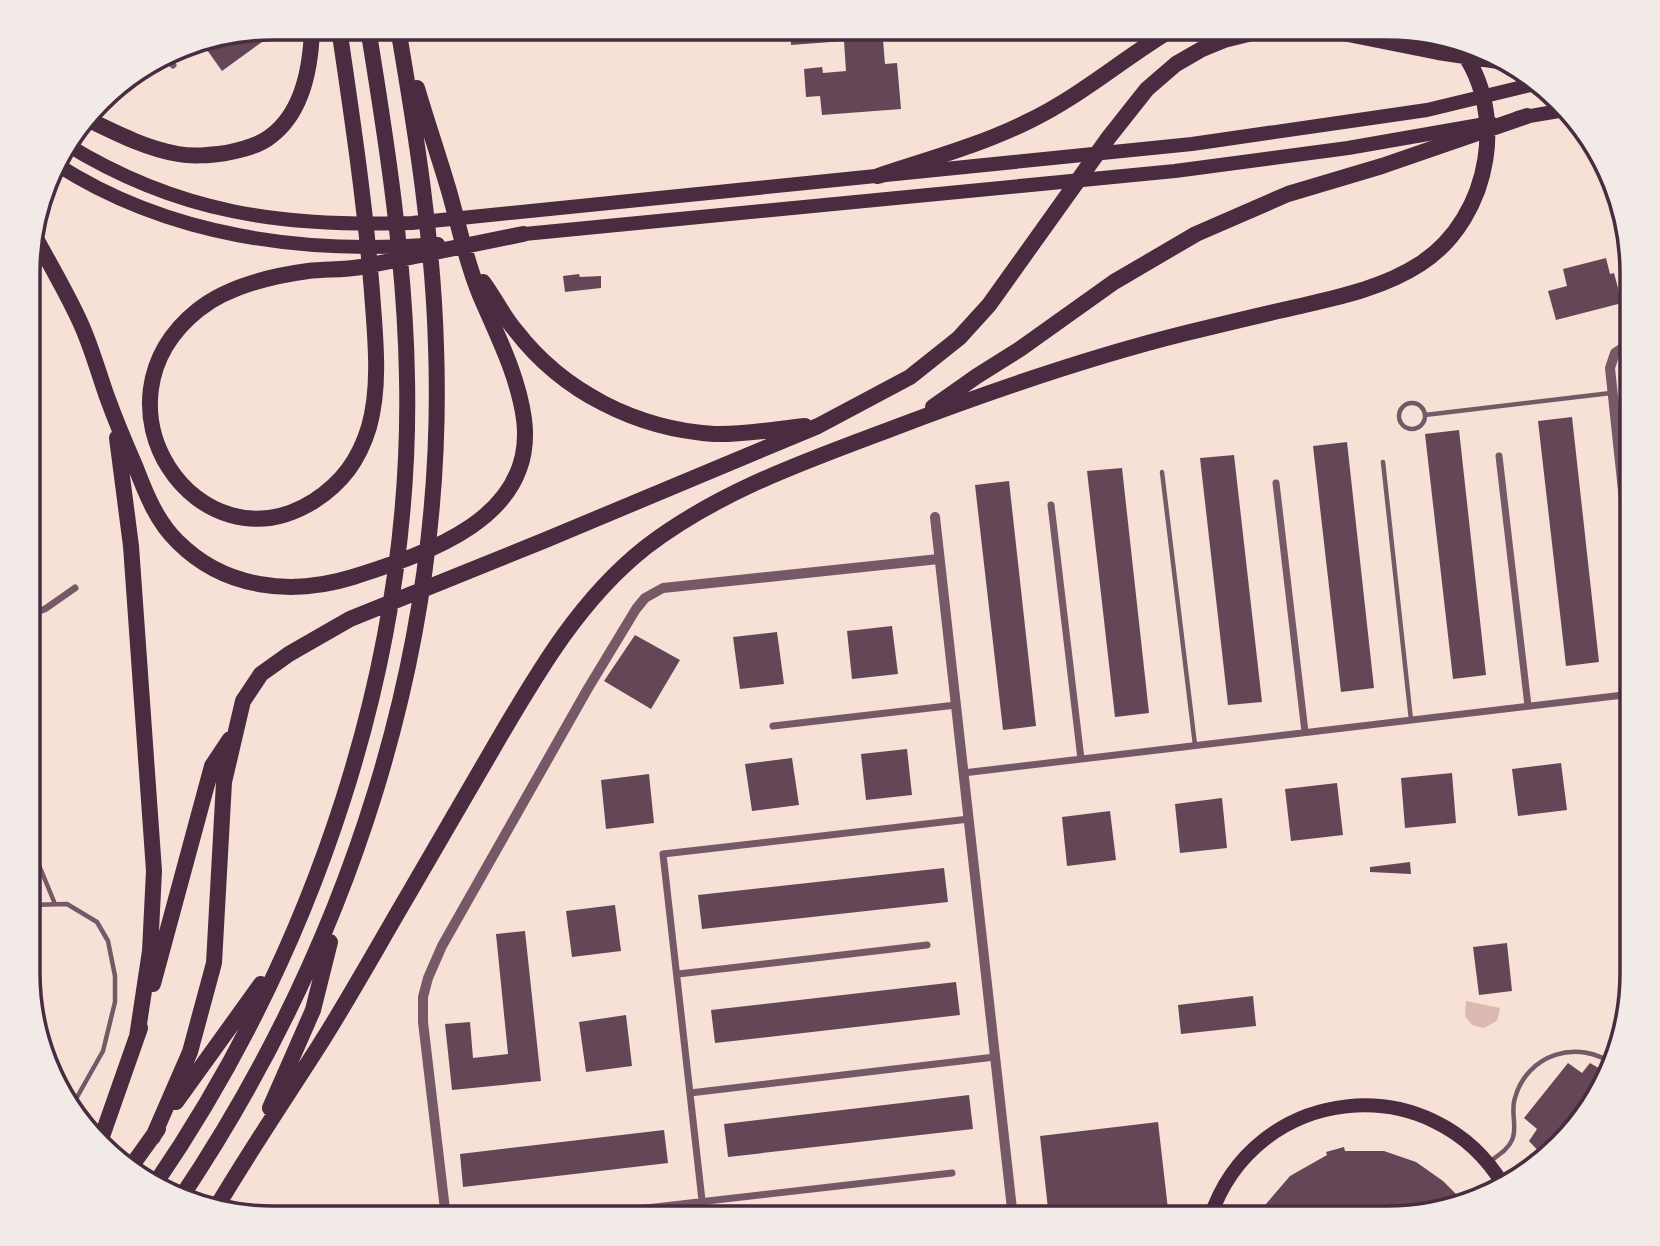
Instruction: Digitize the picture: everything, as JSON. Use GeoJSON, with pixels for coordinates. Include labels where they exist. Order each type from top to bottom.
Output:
{"type":"FeatureCollection","features":[{"type":"Feature","properties":{"kind":"highway"},"geometry":{"type":"LineString","coordinates":[[95,124],[146,146],[178,154],[208,156],[254,145],[272,136],[286,120],[303,89],[308,73],[311,41]]}},
{"type":"Feature","properties":{"kind":"highway"},"geometry":{"type":"LineString","coordinates":[[342,41],[362,181],[370,265],[373,303],[376,376],[374,400],[362,447],[341,480],[327,492],[306,506],[283,514],[262,518],[234,515],[208,505],[184,488],[156,444],[149,415],[150,392],[156,367],[166,346],[184,323],[200,309],[235,289],[283,276],[307,271],[356,268],[370,265],[523,233]]}},
{"type":"Feature","properties":{"kind":"highway"},"geometry":{"type":"LineString","coordinates":[[160,1176],[239,1043],[284,954],[324,856],[347,787],[381,655],[401,511],[407,381],[404,301],[391,169],[370,41]]}},
{"type":"Feature","properties":{"kind":"highway"},"geometry":{"type":"LineString","coordinates":[[186,1189],[264,1060],[309,972],[343,890],[376,795],[400,705],[413,640],[433,496],[437,399],[434,298],[422,177],[400,41]]}},
{"type":"Feature","properties":{"kind":"highway"},"geometry":{"type":"LineString","coordinates":[[42,249],[81,325],[114,418],[147,497],[177,542],[224,575],[279,588],[329,584],[414,556],[474,525],[492,512],[516,478],[526,441],[520,399],[501,342],[480,295],[402,41]]}},
{"type":"Feature","properties":{"kind":"highway"},"geometry":{"type":"LineString","coordinates":[[878,176],[968,147],[1031,121],[1154,41]]}},
{"type":"Feature","properties":{"kind":"highway"},"geometry":{"type":"LineString","coordinates":[[153,1137],[190,1052],[214,963],[225,782],[243,701],[261,674],[350,619],[818,426],[909,377],[959,338],[989,305],[1028,254],[1108,137],[1147,89],[1176,64],[1202,49],[1227,41]]}},
{"type":"Feature","properties":{"kind":"highway"},"geometry":{"type":"LineString","coordinates":[[1383,41],[1474,57]]}},
{"type":"Feature","properties":{"kind":"highway"},"geometry":{"type":"LineString","coordinates":[[221,1200],[319,1046],[561,638],[593,598],[644,548],[744,486],[916,419],[1086,360],[1180,334],[1370,288],[1401,275],[1444,245],[1461,224],[1473,202],[1486,160],[1486,113],[1482,90],[1474,68],[1463,54]]}},
{"type":"Feature","properties":{"kind":"highway"},"geometry":{"type":"LineString","coordinates":[[916,419],[1114,282],[1196,233],[1288,194],[1382,166],[1527,116]]}},
{"type":"Feature","properties":{"kind":"highway"},"geometry":{"type":"LineString","coordinates":[[471,265],[525,342],[555,372],[601,403],[669,428],[716,434],[818,426]]}},
{"type":"Feature","properties":{"kind":"highway"},"geometry":{"type":"LineString","coordinates":[[114,418],[131,545],[154,871],[150,951],[137,1037]]}},
{"type":"Feature","properties":{"kind":"highway"},"geometry":{"type":"LineString","coordinates":[[104,1131],[137,1037],[169,931],[212,766],[236,729]]}},
{"type":"Feature","properties":{"kind":"highway"},"geometry":{"type":"LineString","coordinates":[[250,1151],[313,1010],[343,890]]}},
{"type":"Feature","properties":{"kind":"highway"},"geometry":{"type":"LineString","coordinates":[[136,1160],[211,1051],[284,954]]}},
{"type":"Feature","properties":{"kind":"main road"},"geometry":{"type":"LineString","coordinates":[[76,150],[122,175],[158,190],[213,207],[257,216],[347,225],[423,222],[1192,144],[1427,110],[1526,86]]}},
{"type":"Feature","properties":{"kind":"main road"},"geometry":{"type":"LineString","coordinates":[[65,169],[101,191],[170,219],[254,239],[316,245],[389,246],[447,243],[523,233],[1175,171],[1348,148],[1554,112]]}},
{"type":"Feature","properties":{"kind":"main road"},"geometry":{"type":"LineString","coordinates":[[1215,1206],[1231,1174],[1258,1144],[1290,1122],[1327,1109],[1366,1104],[1413,1112],[1457,1134],[1488,1162],[1498,1178]]}},
{"type":"Feature","properties":{"kind":"street"},"geometry":{"type":"LineString","coordinates":[[1620,349],[1613,356],[1610,368],[1620,469]]}},
{"type":"Feature","properties":{"kind":"street"},"geometry":{"type":"LineString","coordinates":[[1499,456],[1528,706]]}},
{"type":"Feature","properties":{"kind":"street"},"geometry":{"type":"LineString","coordinates":[[1276,484],[1305,732]]}},
{"type":"Feature","properties":{"kind":"street"},"geometry":{"type":"LineString","coordinates":[[1051,505],[1081,759]]}},
{"type":"Feature","properties":{"kind":"street"},"geometry":{"type":"LineString","coordinates":[[935,517],[1012,1206]]}},
{"type":"Feature","properties":{"kind":"street"},"geometry":{"type":"LineString","coordinates":[[444,1205],[423,1023],[428,978],[442,946],[487,866],[636,609],[645,598],[663,589],[939,559]]}},
{"type":"Feature","properties":{"kind":"street"},"geometry":{"type":"LineString","coordinates":[[40,610],[75,588]]}},
{"type":"Feature","properties":{"kind":"street"},"geometry":{"type":"LineString","coordinates":[[963,773],[1619,695]]}},
{"type":"Feature","properties":{"kind":"street"},"geometry":{"type":"LineString","coordinates":[[773,726],[956,705]]}},
{"type":"Feature","properties":{"kind":"street"},"geometry":{"type":"LineString","coordinates":[[703,1205],[663,854],[969,819]]}},
{"type":"Feature","properties":{"kind":"street"},"geometry":{"type":"LineString","coordinates":[[678,974],[927,945]]}},
{"type":"Feature","properties":{"kind":"street"},"geometry":{"type":"LineString","coordinates":[[690,1093],[995,1057]]}},
{"type":"Feature","properties":{"kind":"street"},"geometry":{"type":"LineString","coordinates":[[659,1205],[951,1173]]}},
{"type":"Feature","properties":{"kind":"lane"},"geometry":{"type":"LineString","coordinates":[[1425,415],[1611,393]]}},
{"type":"Feature","properties":{"kind":"lane"},"geometry":{"type":"LineString","coordinates":[[1413,403],[1422,407],[1425,415],[1424,423],[1414,429],[1406,428],[1399,418],[1402,409],[1413,403]]}},
{"type":"Feature","properties":{"kind":"lane"},"geometry":{"type":"LineString","coordinates":[[1383,462],[1411,720]]}},
{"type":"Feature","properties":{"kind":"lane"},"geometry":{"type":"LineString","coordinates":[[1162,472],[1195,746]]}},
{"type":"Feature","properties":{"kind":"lane"},"geometry":{"type":"LineString","coordinates":[[41,870],[55,904]]}},
{"type":"Feature","properties":{"kind":"lane"},"geometry":{"type":"LineString","coordinates":[[41,905],[67,904],[97,922],[108,942],[116,976],[115,1002],[103,1051],[77,1098]]}},
{"type":"Feature","properties":{"kind":"lane"},"geometry":{"type":"LineString","coordinates":[[1488,1162],[1512,1142],[1514,1098],[1521,1081],[1534,1066],[1550,1055],[1569,1051],[1588,1052],[1603,1059]]}},
{"type":"Feature","properties":{"kind":"shaded area"},"geometry":{"type":"Polygon","coordinates":[[[1466,1001],[1500,1008],[1497,1021],[1484,1028],[1472,1025],[1465,1016],[1466,1001]]]}},
{"type":"Feature","properties":{"kind":"building"},"geometry":{"type":"Polygon","coordinates":[[[263,41],[222,71],[207,50],[263,41]]]}},
{"type":"Feature","properties":{"kind":"building"},"geometry":{"type":"Polygon","coordinates":[[[791,41],[844,41],[791,45],[791,41]]]}},
{"type":"Feature","properties":{"kind":"building"},"geometry":{"type":"Polygon","coordinates":[[[844,41],[883,41],[885,64],[897,63],[901,109],[822,115],[820,96],[806,97],[804,69],[822,67],[823,73],[846,71],[844,41]]]}},
{"type":"Feature","properties":{"kind":"building"},"geometry":{"type":"Polygon","coordinates":[[[1606,258],[1610,274],[1614,273],[1620,304],[1556,320],[1548,291],[1567,286],[1563,269],[1606,258]]]}},
{"type":"Feature","properties":{"kind":"building"},"geometry":{"type":"Polygon","coordinates":[[[579,274],[580,277],[601,276],[601,288],[565,292],[563,276],[579,274]]]}},
{"type":"Feature","properties":{"kind":"building"},"geometry":{"type":"Polygon","coordinates":[[[1572,417],[1599,662],[1566,666],[1538,421],[1572,417]]]}},
{"type":"Feature","properties":{"kind":"building"},"geometry":{"type":"Polygon","coordinates":[[[1459,430],[1486,675],[1453,679],[1425,434],[1459,430]]]}},
{"type":"Feature","properties":{"kind":"building"},"geometry":{"type":"Polygon","coordinates":[[[1347,442],[1374,688],[1341,692],[1313,446],[1347,442]]]}},
{"type":"Feature","properties":{"kind":"building"},"geometry":{"type":"Polygon","coordinates":[[[1234,455],[1262,702],[1228,705],[1200,458],[1234,455]]]}},
{"type":"Feature","properties":{"kind":"building"},"geometry":{"type":"Polygon","coordinates":[[[1122,468],[1149,713],[1115,717],[1087,471],[1122,468]]]}},
{"type":"Feature","properties":{"kind":"building"},"geometry":{"type":"Polygon","coordinates":[[[1009,481],[1036,726],[1003,730],[975,485],[1009,481]]]}},
{"type":"Feature","properties":{"kind":"building"},"geometry":{"type":"Polygon","coordinates":[[[892,626],[898,674],[852,679],[847,631],[892,626]]]}},
{"type":"Feature","properties":{"kind":"building"},"geometry":{"type":"Polygon","coordinates":[[[777,632],[784,684],[740,689],[733,637],[777,632]]]}},
{"type":"Feature","properties":{"kind":"building"},"geometry":{"type":"Polygon","coordinates":[[[635,635],[680,660],[651,709],[604,681],[635,635]]]}},
{"type":"Feature","properties":{"kind":"building"},"geometry":{"type":"Polygon","coordinates":[[[907,749],[912,795],[866,800],[861,754],[907,749]]]}},
{"type":"Feature","properties":{"kind":"building"},"geometry":{"type":"Polygon","coordinates":[[[792,758],[799,805],[752,811],[745,764],[792,758]]]}},
{"type":"Feature","properties":{"kind":"building"},"geometry":{"type":"Polygon","coordinates":[[[1561,763],[1567,810],[1518,816],[1512,769],[1561,763]]]}},
{"type":"Feature","properties":{"kind":"building"},"geometry":{"type":"Polygon","coordinates":[[[1452,773],[1456,823],[1405,828],[1401,778],[1452,773]]]}},
{"type":"Feature","properties":{"kind":"building"},"geometry":{"type":"Polygon","coordinates":[[[649,774],[654,823],[606,829],[601,780],[649,774]]]}},
{"type":"Feature","properties":{"kind":"building"},"geometry":{"type":"Polygon","coordinates":[[[1337,783],[1343,835],[1291,841],[1285,789],[1337,783]]]}},
{"type":"Feature","properties":{"kind":"building"},"geometry":{"type":"Polygon","coordinates":[[[1222,798],[1227,848],[1180,853],[1175,804],[1222,798]]]}},
{"type":"Feature","properties":{"kind":"building"},"geometry":{"type":"Polygon","coordinates":[[[1110,811],[1116,860],[1067,866],[1062,817],[1110,811]]]}},
{"type":"Feature","properties":{"kind":"building"},"geometry":{"type":"Polygon","coordinates":[[[1410,862],[1411,874],[1370,872],[1370,867],[1410,862]]]}},
{"type":"Feature","properties":{"kind":"building"},"geometry":{"type":"Polygon","coordinates":[[[944,868],[948,902],[702,929],[698,895],[944,868]]]}},
{"type":"Feature","properties":{"kind":"building"},"geometry":{"type":"Polygon","coordinates":[[[615,905],[621,951],[572,957],[566,911],[615,905]]]}},
{"type":"Feature","properties":{"kind":"building"},"geometry":{"type":"Polygon","coordinates":[[[525,931],[541,1081],[452,1090],[445,1024],[470,1022],[473,1058],[508,1054],[496,934],[525,931]]]}},
{"type":"Feature","properties":{"kind":"building"},"geometry":{"type":"Polygon","coordinates":[[[1507,943],[1512,991],[1479,995],[1473,947],[1507,943]]]}},
{"type":"Feature","properties":{"kind":"building"},"geometry":{"type":"Polygon","coordinates":[[[956,982],[960,1015],[715,1043],[711,1010],[956,982]]]}},
{"type":"Feature","properties":{"kind":"building"},"geometry":{"type":"Polygon","coordinates":[[[1253,996],[1256,1026],[1181,1034],[1178,1005],[1253,996]]]}},
{"type":"Feature","properties":{"kind":"building"},"geometry":{"type":"Polygon","coordinates":[[[626,1015],[632,1066],[586,1072],[579,1022],[626,1015]]]}},
{"type":"Feature","properties":{"kind":"building"},"geometry":{"type":"Polygon","coordinates":[[[1568,1063],[1582,1073],[1590,1063],[1599,1068],[1572,1115],[1537,1150],[1529,1141],[1537,1129],[1524,1118],[1568,1063]]]}},
{"type":"Feature","properties":{"kind":"building"},"geometry":{"type":"Polygon","coordinates":[[[969,1095],[973,1129],[728,1157],[724,1124],[969,1095]]]}},
{"type":"Feature","properties":{"kind":"building"},"geometry":{"type":"Polygon","coordinates":[[[1158,1122],[1168,1206],[1048,1206],[1040,1136],[1158,1122]]]}},
{"type":"Feature","properties":{"kind":"building"},"geometry":{"type":"Polygon","coordinates":[[[664,1130],[668,1163],[463,1187],[460,1154],[664,1130]]]}},
{"type":"Feature","properties":{"kind":"building"},"geometry":{"type":"Polygon","coordinates":[[[1344,1147],[1345,1151],[1384,1151],[1416,1162],[1456,1194],[1432,1201],[1387,1206],[1266,1206],[1290,1176],[1327,1155],[1326,1152],[1344,1147]]]}}]}
